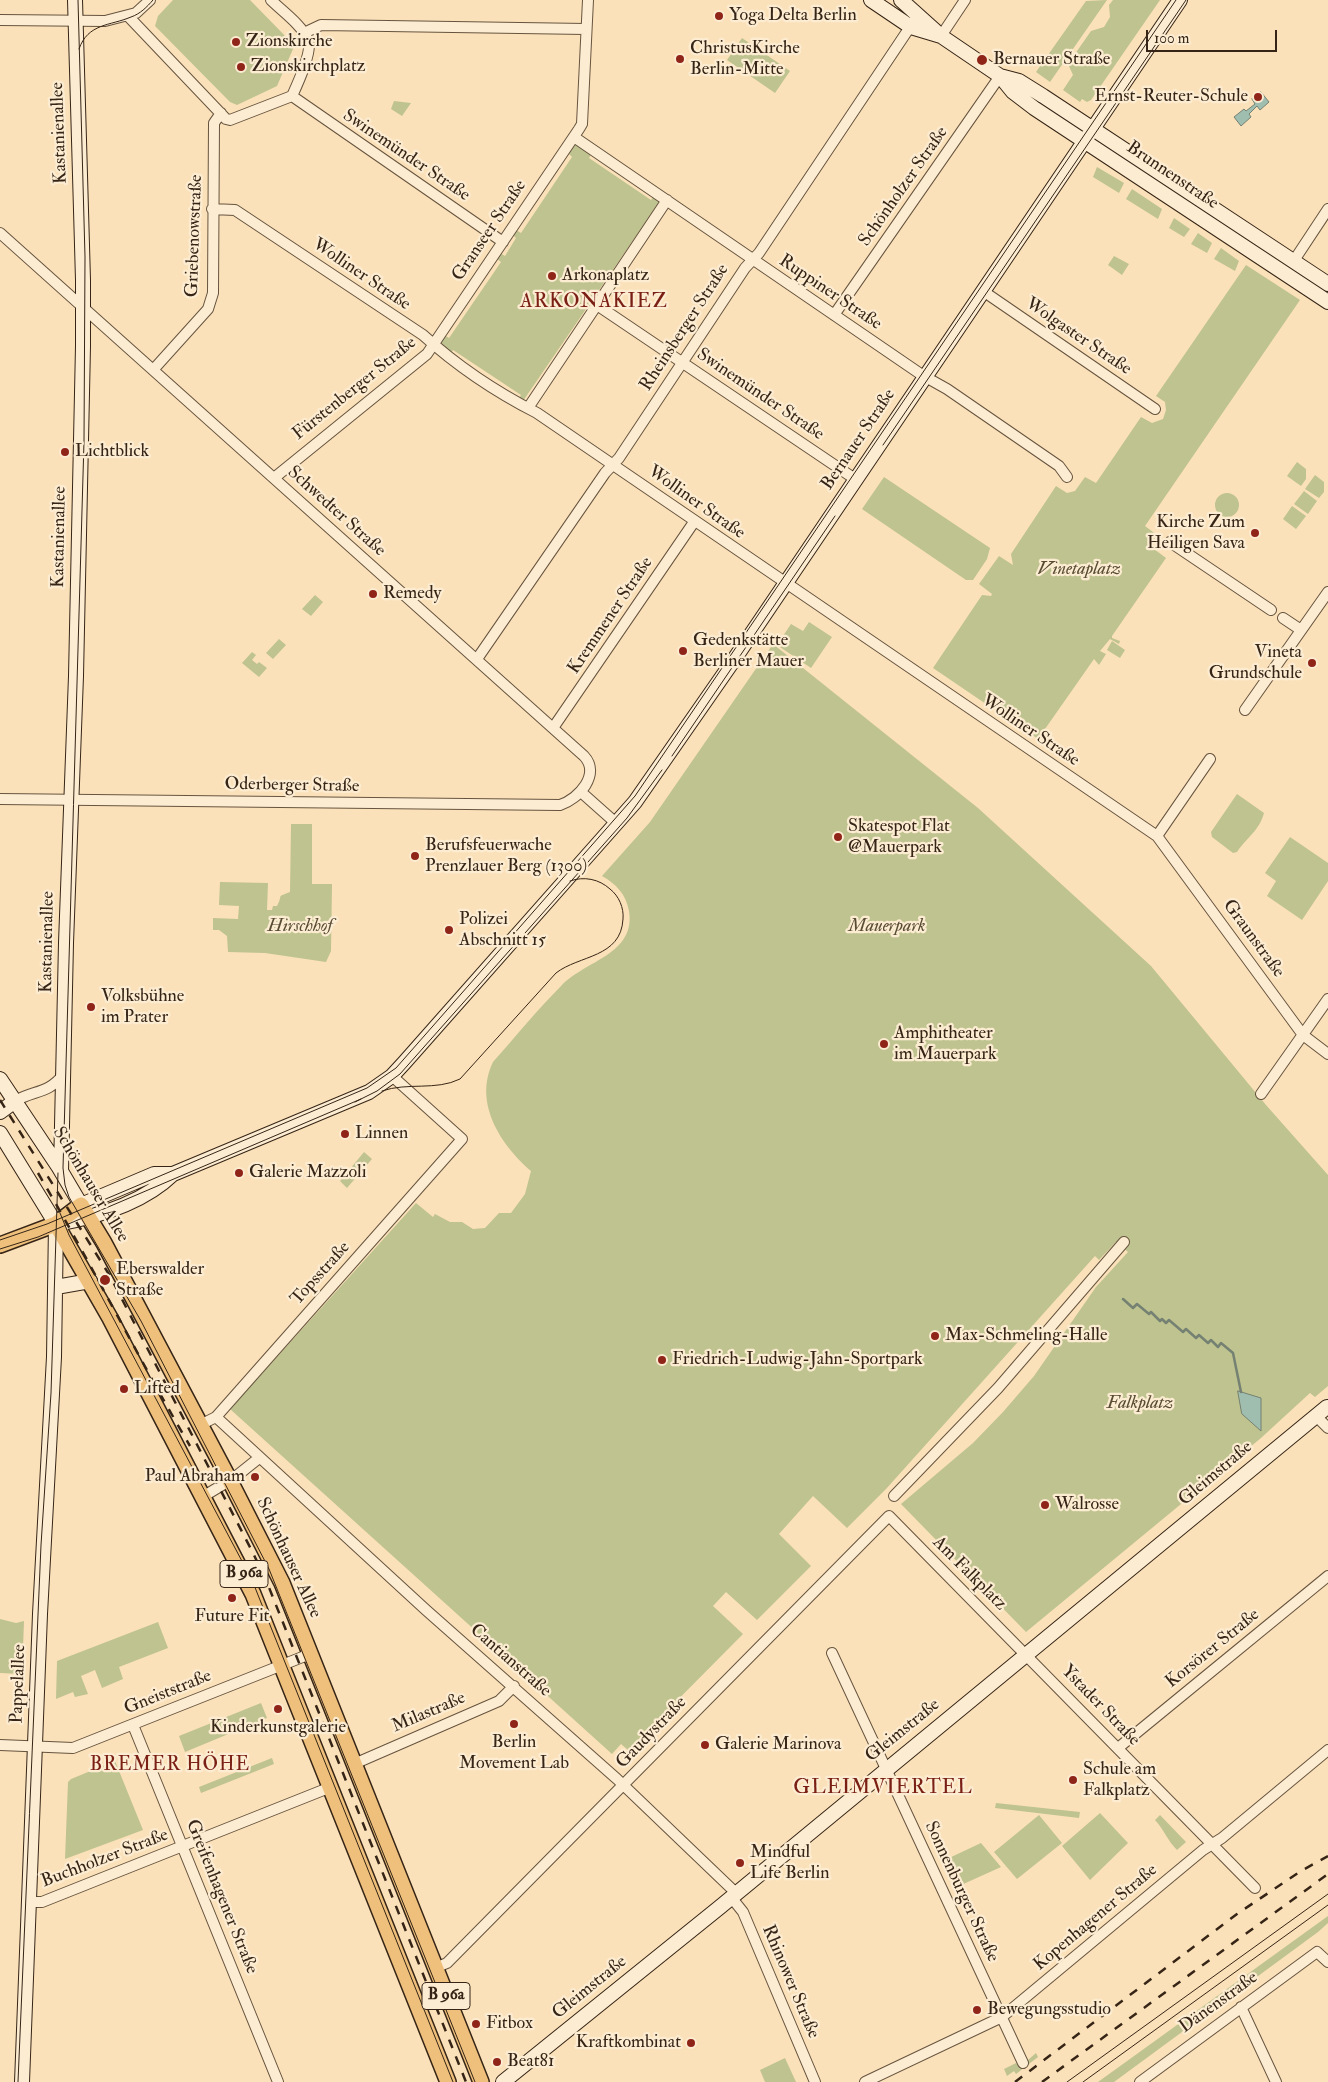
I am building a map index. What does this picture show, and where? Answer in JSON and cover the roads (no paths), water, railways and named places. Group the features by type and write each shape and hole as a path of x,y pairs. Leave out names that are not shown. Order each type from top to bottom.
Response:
{"main road":[{"path":"0,1245 56,1224 81,1205"},
{"name":"Schönhauser Allee","path":"81,1205 270,1558 481,2082"},
{"name":"B 96a","path":"56,1224 90,1281 250,1586 448,2082"}],"street":[{"name":"Kastanienallee","path":"61,1171 79,541 83,306 75,0"},
{"path":"0,20 105,22 128,16 138,11 150,0"},
{"path":"128,16 226,119 234,119 292,96 310,48 304,33 270,0"},
{"name":"Granseer Straße","path":"433,344 582,124 588,0"},
{"name":"Brunnenstraße","path":"871,0 911,27 941,36"},
{"name":"Brunnenstraße","path":"901,0 941,36 1000,76 1020,81 1090,135 1328,302"},
{"path":"941,36 965,0"},
{"name":"Bernauer Straße","path":"617,824 681,738 1180,0"},
{"name":"Rheinsberger Straße","path":"477,659 682,363 918,14"},
{"path":"304,33 321,25 586,29"},
{"name":"Schönholzer Straße","path":"834,316 1000,76"},
{"name":"Swinemünder Straße","path":"292,96 502,242"},
{"name":"Griebenowstraße","path":"153,370 208,309 213,292 214,123 221,113"},
{"name":"Brunnenstraße","path":"1090,135 1328,284"},
{"name":"Ruppiner Straße","path":"574,137 834,316 947,389 1059,466 1067,477"},
{"path":"528,408 667,200"},
{"name":"Wolliner Straße","path":"212,209 235,210 423,335 443,354 528,408 1157,836"},
{"path":"1293,262 1328,209"},
{"name":"Schwedter Straße","path":"0,234 83,306 589,761 590,775 581,792"},
{"name":"Wolgaster Straße","path":"983,291 1155,409"},
{"name":"Swinemünder Straße","path":"597,304 855,479"},
{"name":"Fürstenberger Straße","path":"274,478 427,354 433,344"},
{"name":"Kremmener Straße","path":"553,728 694,522"},
{"path":"1170,542 1272,610"},
{"path":"1245,710 1328,592"},
{"path":"1283,618 1301,630"},
{"path":"1157,836 1210,759"},
{"path":"0,1134 56,1224 89,1219 157,1190 173,1174 369,1092 392,1076 617,824 581,792"},
{"name":"Oderberger Straße","path":"0,799 560,805 581,792"},
{"name":"Graunstraße","path":"1157,836 1303,1035 1328,1054"},
{"path":"1261,1094 1328,999"},
{"path":"0,1112 27,1095 50,1089 64,1074"},
{"name":"Topsstraße","path":"200,1425 216,1417 462,1139 392,1076"},
{"name":"Schönhauser Allee","path":"0,1079 61,1171 81,1205"},
{"path":"81,1205 154,1174 173,1174"},
{"name":"Pappelallee","path":"22,2082 28,1902 56,1287 56,1224"},
{"path":"894,1496 998,1388 1124,1242"},
{"path":"56,1287 90,1281"},
{"path":"1321,1411 1328,1428"},
{"name":"Gleimstraße","path":"503,2082 734,1895 1321,1411"},
{"name":"Cantianstraße","path":"216,1417 426,1610 514,1686 623,1785 734,1895"},
{"path":"204,1496 230,1481 259,1458"},
{"name":"Am Falkplatz","path":"889,1516 1026,1654"},
{"name":"Gaudystraße","path":"435,1968 447,1963 889,1516"},
{"name":"Korsörer Straße","path":"1118,1748 1328,1576"},
{"name":"Sonnenburger Straße","path":"832,1653 1023,2063"},
{"name":"Gneiststraße","path":"0,1745 73,1748 310,1654"},
{"name":"Ystader Straße","path":"1026,1654 1255,1888"},
{"name":"Milastraße","path":"354,1764 499,1701 514,1686"},
{"name":"Greifenhagener Straße","path":"133,1725 278,2082"},
{"name":"Kopenhagener Straße","path":"865,2082 1002,2017 1328,1750"},
{"name":"Buchholzer Straße","path":"28,1902 42,1902 331,1787"},
{"name":"Rhinower Straße","path":"734,1895 816,2082"},
{"name":"Dänenstraße","path":"1140,2082 1317,1952 1328,1962"},
{"path":"1241,2007 1276,2082"}],"waterway":[{"path":"1123,1299 1133,1308 1137,1304 1149,1314 1151,1312 1160,1321 1162,1319 1166,1323 1169,1320 1183,1332 1186,1329 1196,1338 1199,1335 1208,1343 1211,1340 1218,1347 1221,1343 1233,1353 1241,1392"}],"tram line":[{"path":"78,0 85,257 84,441 63,1168 65,1185 69,1197 141,1321 269,1569 475,2082"},
{"path":"79,49 88,34 94,30 134,16 153,0"},
{"path":"0,1240 47,1224 367,1088 396,1068 635,796 1176,0"},
{"path":"883,445 1186,0"},
{"path":"672,756 835,516"},
{"path":"355,1102 377,1091 400,1074 627,818 662,770"},
{"path":"382,1091 401,1087 441,1085 460,1079 556,973 565,967 597,954 615,941 620,932 623,919 623,911 616,895 606,886 596,881 586,879 570,881"},
{"path":"0,1249 38,1237 361,1099"},
{"path":"18,2082 41,1545 51,1393 58,1173"},
{"path":"60,1213 69,1235 252,1580 453,2082"},
{"path":"1067,2082 1328,1894"},
{"path":"1083,2082 1328,1905"}],"railway":[{"path":"0,1100 110,1276 254,1555 268,1585 466,2082"},
{"path":"38,1173 190,1446"},
{"path":"1015,2082 1237,1914 1301,1871 1328,1856"},
{"path":"1042,2082 1328,1874"}],"place":[{"name":"Yoga Delta Berlin","path":"719,16"},
{"name":"Zionskirche","path":"236,42"},
{"name":"ChristusKirche Berlin-Mitte","path":"680,59"},
{"name":"Bernauer Straße","path":"982,60"},
{"name":"Zionskirchplatz","path":"241,67"},
{"name":"Ernst-Reuter-Schule","path":"1258,97"},
{"name":"Arkonaplatz","path":"552,276"},
{"name":"Lichtblick","path":"65,452"},
{"name":"Kirche Zum Heiligen Sava","path":"1255,533"},
{"name":"Remedy","path":"373,594"},
{"name":"Gedenkstätte Berliner Mauer","path":"683,651"},
{"name":"Vineta Grundschule","path":"1312,663"},
{"name":"Skatespot Flat @Mauerpark","path":"838,837"},
{"name":"Berufsfeuerwache Prenzlauer Berg (1300)","path":"415,856"},
{"name":"Polizei Abschnitt 15","path":"449,930"},
{"name":"Volksbühne im Prater","path":"91,1007"},
{"name":"Amphitheater im Mauerpark","path":"884,1044"},
{"name":"Linnen","path":"345,1134"},
{"name":"Galerie Mazzoli","path":"239,1173"},
{"name":"Eberswalder Straße","path":"105,1280"},
{"name":"Max-Schmeling-Halle","path":"935,1336"},
{"name":"Friedrich-Ludwig-Jahn-Sportpark","path":"662,1360"},
{"name":"Lifted","path":"124,1389"},
{"name":"Paul Abraham","path":"255,1477"},
{"name":"Walrosse","path":"1045,1505"},
{"name":"Future Fit","path":"232,1598"},
{"name":"Kinderkunstgalerie","path":"278,1709"},
{"name":"Berlin Movement Lab","path":"514,1724"},
{"name":"Galerie Marinova","path":"705,1745"},
{"name":"Schule am Falkplatz","path":"1073,1780"},
{"name":"Mindful Life Berlin","path":"740,1863"},
{"name":"Bewegungsstudio","path":"977,2010"},
{"name":"Fitbox","path":"476,2024"},
{"name":"Kraftkombinat","path":"691,2043"},
{"name":"Beat81","path":"497,2062"}],"district":[{"name":"ARKONAKIEZ","path":"594,303"},
{"name":"BREMER HÖHE","path":"170,1766"},
{"name":"GLEIMVIERTEL","path":"883,1789"}],"park label":[{"name":"Vinetaplatz","path":"1079,570"},
{"name":"Hirschhof","path":"300,927"},
{"name":"Mauerpark","path":"887,927"},
{"name":"Falkplatz","path":"1140,1404"}]}
